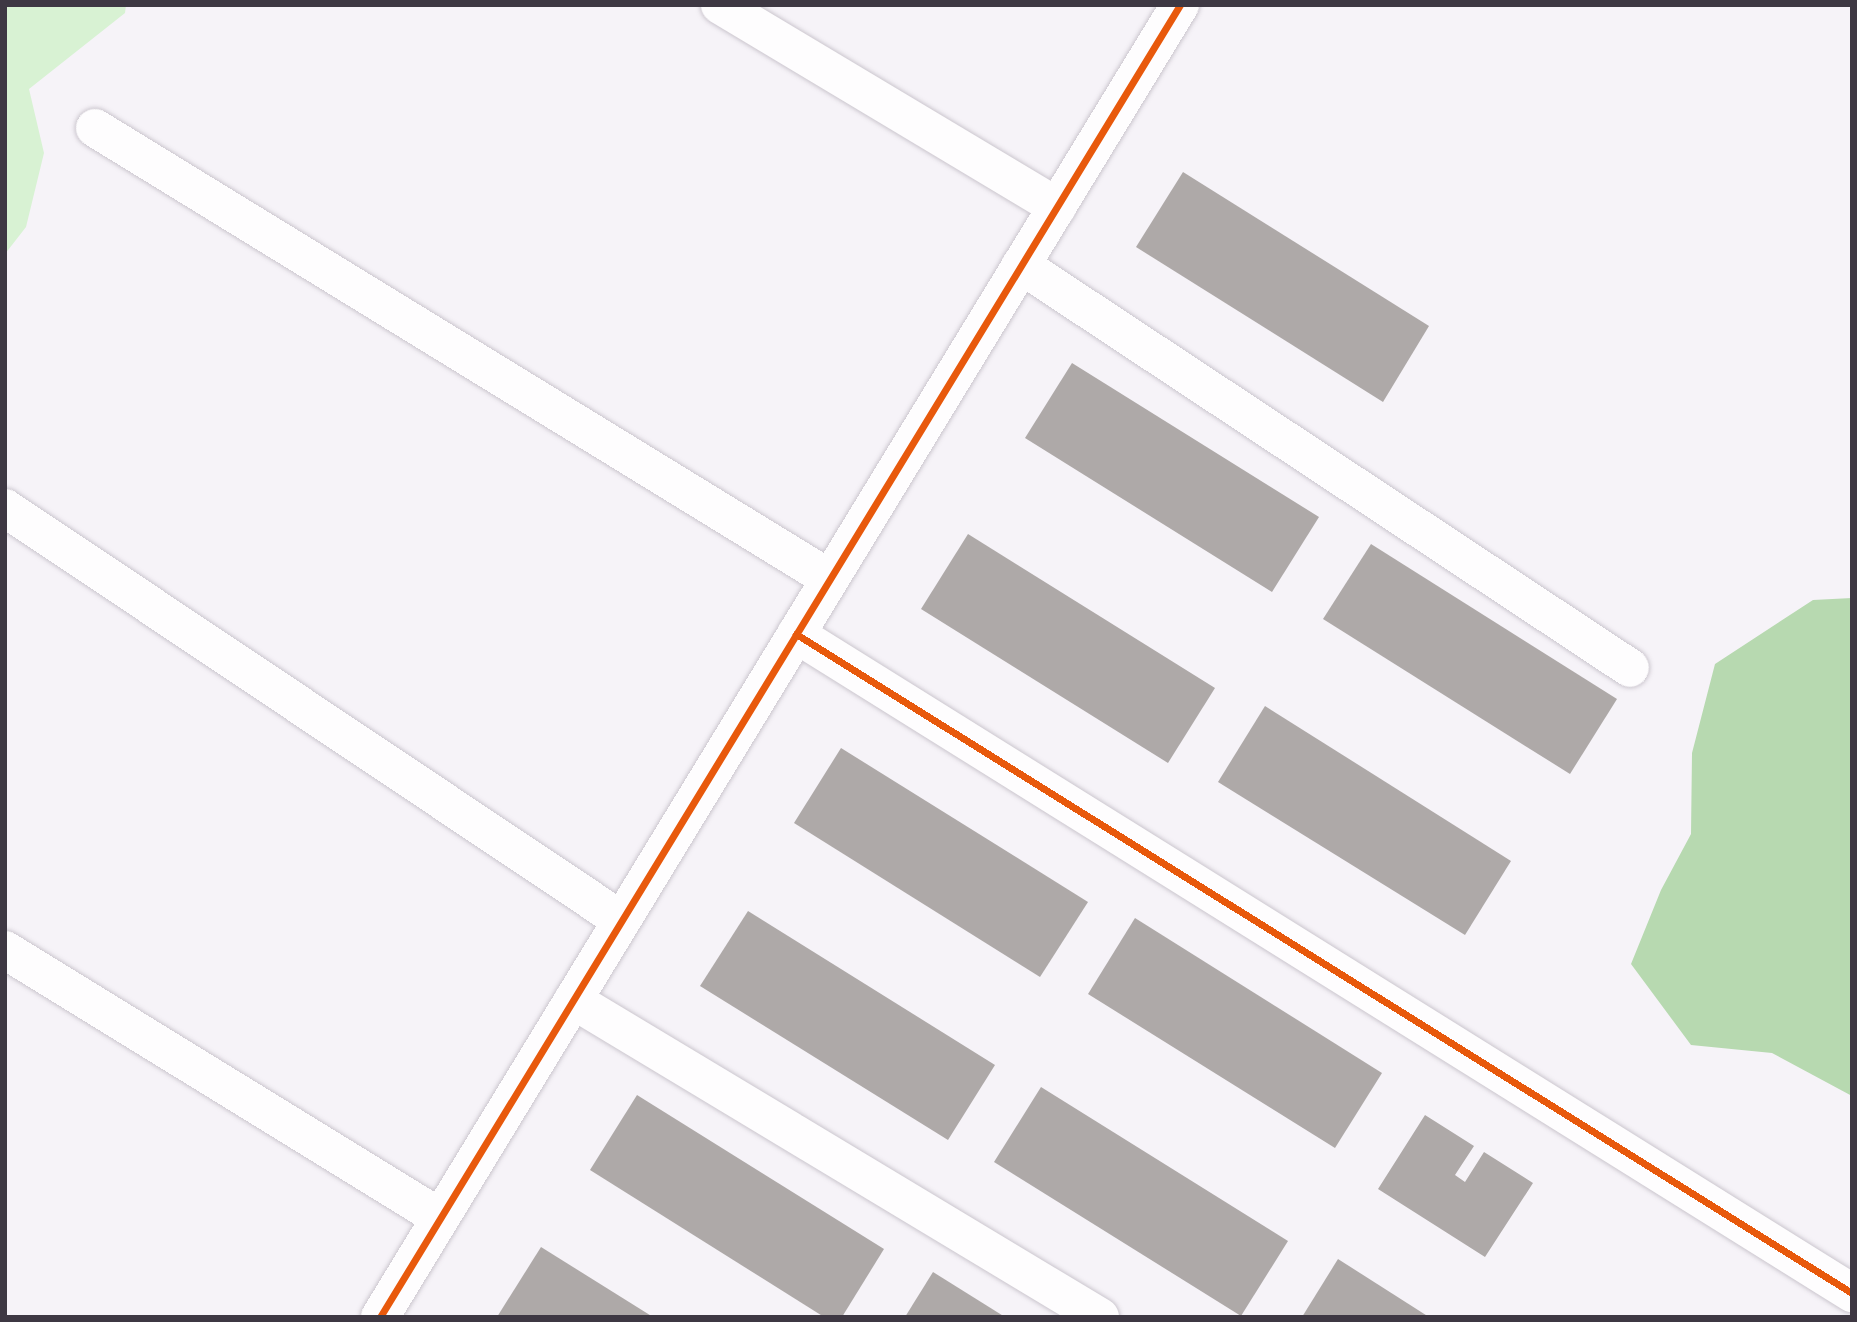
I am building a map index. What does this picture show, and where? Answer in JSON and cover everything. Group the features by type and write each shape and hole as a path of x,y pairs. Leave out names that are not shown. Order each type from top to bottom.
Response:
{"street":[{"path":"720,5 1057,207"},
{"path":"380,1317 1180,5"},
{"path":"95,128 830,579"},
{"path":"1021,265 1630,668"},
{"path":"5,508 621,920"},
{"path":"796,634 1852,1293"},
{"path":"5,950 439,1217"},
{"path":"573,1000 1100,1317"}],"green space":[{"path":"5,5 126,5 125,13 29,89 44,153 26,227 5,254"},
{"path":"1852,598 1852,1096 1772,1053 1691,1045 1631,964 1661,890 1691,834 1692,753 1715,664 1813,600"}],"building":[{"path":"1183,172 1429,326 1383,402 1136,247"},
{"path":"1072,363 1319,517 1272,592 1025,438"},
{"path":"968,534 1215,688 1168,763 921,609"},
{"path":"1371,544 1617,699 1570,774 1323,619"},
{"path":"1265,706 1511,861 1465,935 1218,782"},
{"path":"841,748 1088,902 1040,977 794,823"},
{"path":"748,911 995,1065 948,1140 700,986"},
{"path":"1135,918 1382,1073 1335,1148 1088,994"},
{"path":"1041,1087 1288,1241 1241,1316 994,1162"},
{"path":"637,1095 884,1249 842,1317 824,1317 590,1170"},
{"path":"1425,1115 1474,1146 1455,1175 1465,1182 1484,1152 1533,1183 1485,1257 1378,1189"},
{"path":"541,1247 653,1317 497,1317"},
{"path":"1338,1259 1429,1317 1302,1317"},
{"path":"933,1272 1005,1317 905,1317"}],"cycle path":[{"path":"380,1317 1180,5"},
{"path":"796,634 1852,1293"}]}
